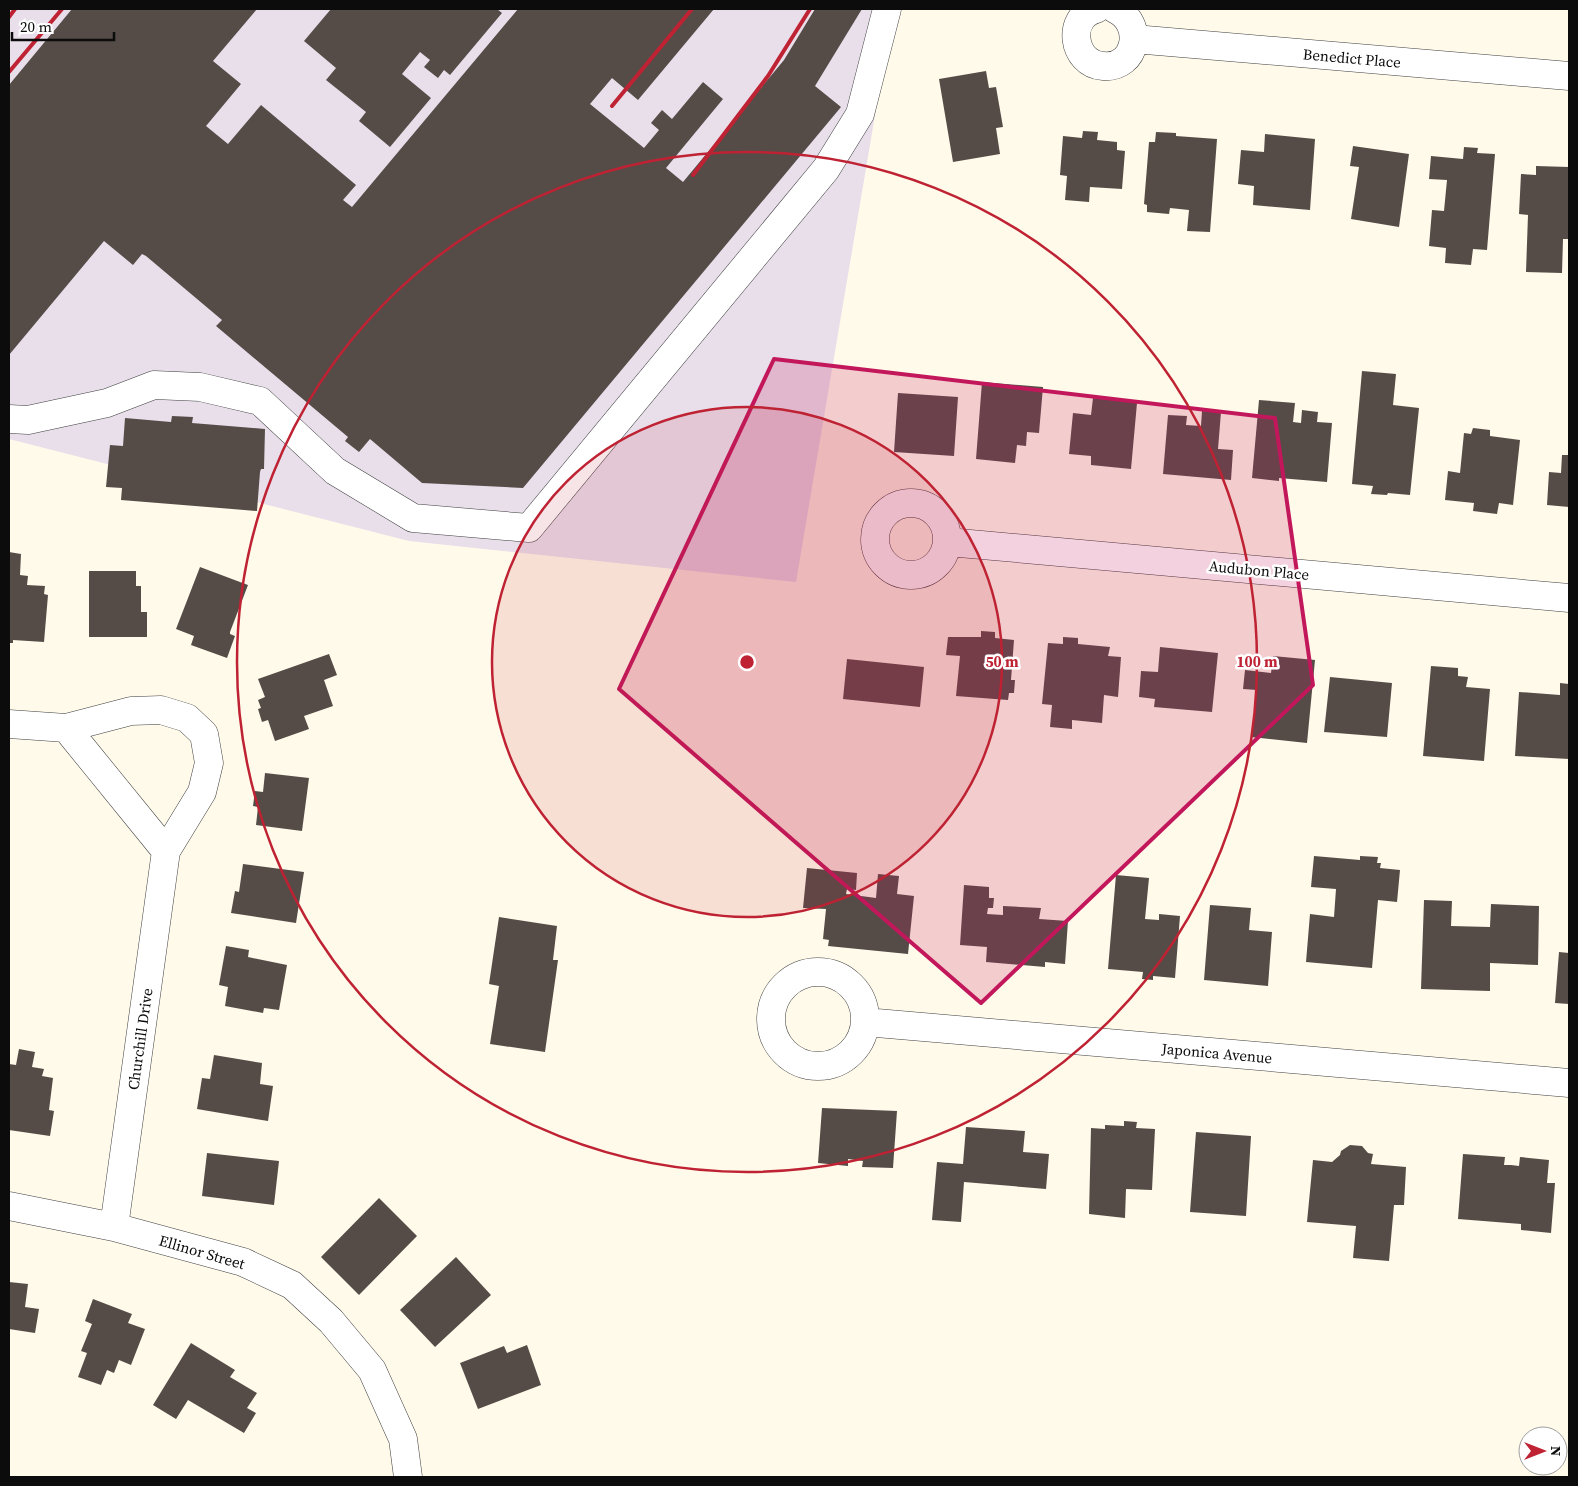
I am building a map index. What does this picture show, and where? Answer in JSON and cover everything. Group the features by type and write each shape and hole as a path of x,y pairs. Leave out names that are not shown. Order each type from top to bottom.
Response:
{"street":[{"path":"9,419 28,420 108,403 154,384 200,388 260,401 335,471 413,518 529,528 826,169 860,114 887,9"},
{"path":"1096,9 1084,16 1076,33 1076,42 1085,58 1093,64 1111,66 1127,56 1134,39 1129,20 1115,9"},
{"name":"Benedict Place","path":"1134,39 1569,76"},
{"name":"Audubon Place","path":"948,542 1569,598"},
{"name":"Churchill Drive","path":"9,724 66,728 131,710 161,710 187,718 204,734 209,763 202,792 166,851 114,1227"},
{"path":"66,728 166,851"},
{"name":"Japonica Avenue","path":"865,1022 1569,1083"},
{"name":"Ellinor Street","path":"9,1206 114,1227 243,1262 292,1285 331,1322 372,1370 403,1439 408,1477"}],"highlighted area":[{"path":"774,359 1275,418 1313,685 981,1003 619,689"}],"shaded area":[{"path":"9,9 893,9 796,582 409,541 9,439"}],"building":[{"path":"72,9 257,9 213,61 241,84 206,126 228,144 261,105 356,185 343,200 352,207 518,9 714,9 638,100 612,78 590,104 644,148 659,130 651,123 662,110 672,119 703,82 723,99 666,168 683,182 784,60 815,9 862,9 815,86 841,107 523,488 422,483 370,439 359,452 345,441 348,437 216,326 222,320 146,256 142,254 133,265 104,241 9,355 9,85"},
{"path":"331,9 497,9 502,13 450,75 444,70 438,78 424,67 430,60 420,52 402,74 431,98 390,147 359,121 366,112 326,80 336,68 304,41"},
{"path":"986,71 989,88 996,87 1003,127 996,128 1000,154 953,162 939,79"},
{"path":"1083,131 1098,132 1097,140 1117,142 1117,150 1125,151 1122,189 1090,187 1089,202 1065,200 1067,176 1060,175 1063,136 1082,138"},
{"path":"1156,132 1176,133 1176,136 1217,139 1210,232 1187,231 1189,210 1170,208 1169,214 1147,212 1147,205 1144,204 1149,142 1155,142"},
{"path":"1265,134 1315,139 1310,210 1253,205 1254,186 1238,184 1241,150 1264,152"},
{"path":"1353,146 1409,154 1399,227 1351,219 1359,167 1350,166"},
{"path":"1464,147 1478,148 1477,153 1495,154 1487,250 1473,249 1471,265 1445,263 1446,248 1429,246 1432,210 1444,211 1447,180 1429,179 1431,156 1463,159"},
{"path":"1536,166 1569,167 1569,239 1563,239 1562,273 1526,272 1528,215 1519,214 1521,174 1536,175"},
{"path":"1362,371 1396,374 1393,405 1419,408 1410,495 1371,494 1373,486 1352,484"},
{"path":"982,382 1043,387 1039,433 1027,432 1026,446 1017,445 1015,463 976,459"},
{"path":"898,393 958,397 954,456 894,452"},
{"path":"1093,398 1137,403 1131,469 1091,465 1091,456 1069,454 1073,413 1091,415"},
{"path":"1259,400 1295,403 1293,422 1301,423 1302,410 1318,412 1317,422 1332,423 1327,482 1279,478 1279,481 1252,478"},
{"path":"1202,411 1221,412 1218,449 1233,450 1231,480 1163,474 1168,415 1187,416 1186,425 1201,426"},
{"path":"172,416 193,417 192,423 265,429 264,469 261,469 260,472 257,511 121,500 122,488 106,487 110,445 123,446 125,418 171,422"},
{"path":"1473,428 1490,430 1490,436 1520,440 1513,505 1499,503 1497,514 1473,511 1474,503 1445,500 1448,471 1460,473 1464,433 1471,434"},
{"path":"1562,455 1569,455 1569,507 1547,505 1549,472 1561,473"},
{"path":"9,552 21,554 20,575 28,576 27,585 45,586 44,594 48,595 44,642 13,640 13,643 9,643"},
{"path":"200,567 248,585 230,632 230,634 235,636 227,658 191,645 194,636 176,629"},
{"path":"89,571 136,571 136,586 141,586 141,612 147,612 147,637 89,637"},
{"path":"981,631 995,632 995,638 1014,640 1011,680 1015,680 1014,693 1009,693 1008,700 956,696 960,656 946,655 948,637 981,637"},
{"path":"1063,637 1078,638 1078,644 1110,647 1108,656 1121,657 1118,697 1104,695 1102,723 1072,720 1072,729 1050,727 1052,705 1042,704 1048,643 1063,644"},
{"path":"1160,647 1218,653 1212,712 1154,707 1155,699 1139,697 1141,671 1158,672"},
{"path":"329,654 337,675 324,680 333,706 304,716 309,729 275,741 268,720 262,722 258,709 261,708 258,700 265,697 258,679"},
{"path":"1273,656 1315,660 1307,743 1251,737 1257,690 1243,689 1245,670 1271,673"},
{"path":"847,659 924,667 920,707 843,699"},
{"path":"1431,666 1458,668 1458,676 1468,677 1466,687 1490,689 1484,761 1423,756"},
{"path":"1330,677 1392,683 1387,737 1324,732"},
{"path":"1560,683 1569,684 1569,759 1515,756 1519,692 1560,695"},
{"path":"265,773 309,778 302,831 256,825 258,807 253,806 255,791 263,792"},
{"path":"1314,856 1360,860 1360,856 1378,857 1377,863 1381,863 1380,868 1400,870 1397,902 1378,900 1372,968 1306,962 1310,914 1334,917 1336,889 1311,887"},
{"path":"243,864 304,872 296,923 231,913 235,891 239,892"},
{"path":"807,868 857,873 856,890 847,889 846,894 876,898 878,874 899,876 897,894 914,896 908,954 828,946 829,940 823,939 826,909 803,908"},
{"path":"1116,875 1149,878 1145,919 1159,920 1159,914 1180,916 1175,978 1153,976 1153,980 1142,979 1143,972 1108,969"},
{"path":"964,885 989,887 989,898 994,898 993,908 988,908 987,914 1003,915 1003,906 1041,908 1039,919 1068,921 1065,964 1045,962 1045,967 986,962 987,947 960,945"},
{"path":"1424,900 1452,901 1451,926 1490,927 1491,904 1539,906 1538,965 1490,963 1490,991 1421,989"},
{"path":"1210,905 1251,908 1249,930 1272,932 1268,986 1204,980"},
{"path":"499,917 557,926 553,960 558,960 545,1052 490,1044 499,986 489,984"},
{"path":"226,946 249,950 248,957 287,965 279,1010 264,1008 263,1013 225,1006 228,987 219,985"},
{"path":"1559,952 1569,953 1569,1004 1555,1003"},
{"path":"19,1049 35,1052 32,1067 44,1069 42,1076 53,1078 49,1110 54,1111 50,1136 9,1130 9,1064 16,1065"},
{"path":"214,1055 262,1063 260,1084 273,1086 268,1121 197,1109 202,1078 210,1079"},
{"path":"822,1108 897,1111 893,1168 862,1167 863,1161 848,1159 848,1166 818,1163"},
{"path":"1124,1121 1137,1122 1136,1128 1155,1129 1152,1190 1126,1189 1125,1218 1089,1214 1091,1128 1105,1129 1105,1125 1124,1126"},
{"path":"966,1127 1025,1131 1023,1152 1049,1154 1046,1189 964,1182 961,1222 932,1220 937,1162 963,1164"},
{"path":"1196,1132 1251,1136 1246,1216 1190,1212"},
{"path":"1350,1145 1362,1146 1368,1153 1373,1154 1371,1164 1406,1167 1404,1205 1394,1205 1389,1261 1353,1258 1356,1226 1307,1222 1313,1160 1332,1162 1340,1155 1341,1151"},
{"path":"207,1153 279,1161 274,1205 202,1196"},
{"path":"1463,1154 1505,1157 1504,1165 1519,1166 1520,1157 1549,1160 1547,1183 1555,1183 1551,1233 1521,1230 1521,1224 1458,1219"},
{"path":"379,1198 417,1236 359,1295 321,1257"},
{"path":"456,1257 491,1295 435,1347 400,1310"},
{"path":"9,1282 28,1284 25,1307 39,1309 35,1333 9,1329"},
{"path":"93,1299 132,1314 128,1323 145,1329 131,1365 119,1360 114,1373 107,1370 101,1385 78,1377 87,1353 81,1351 92,1324 85,1321"},
{"path":"191,1343 235,1370 230,1377 257,1393 247,1408 256,1413 244,1433 188,1400 176,1419 153,1405"},
{"path":"527,1345 541,1385 478,1409 460,1363 504,1346 507,1353"}],"railway":[{"path":"9,17 15,9"},
{"path":"9,72 62,9"},
{"path":"612,106 692,9"},
{"path":"693,175 768,76 810,9"}]}
